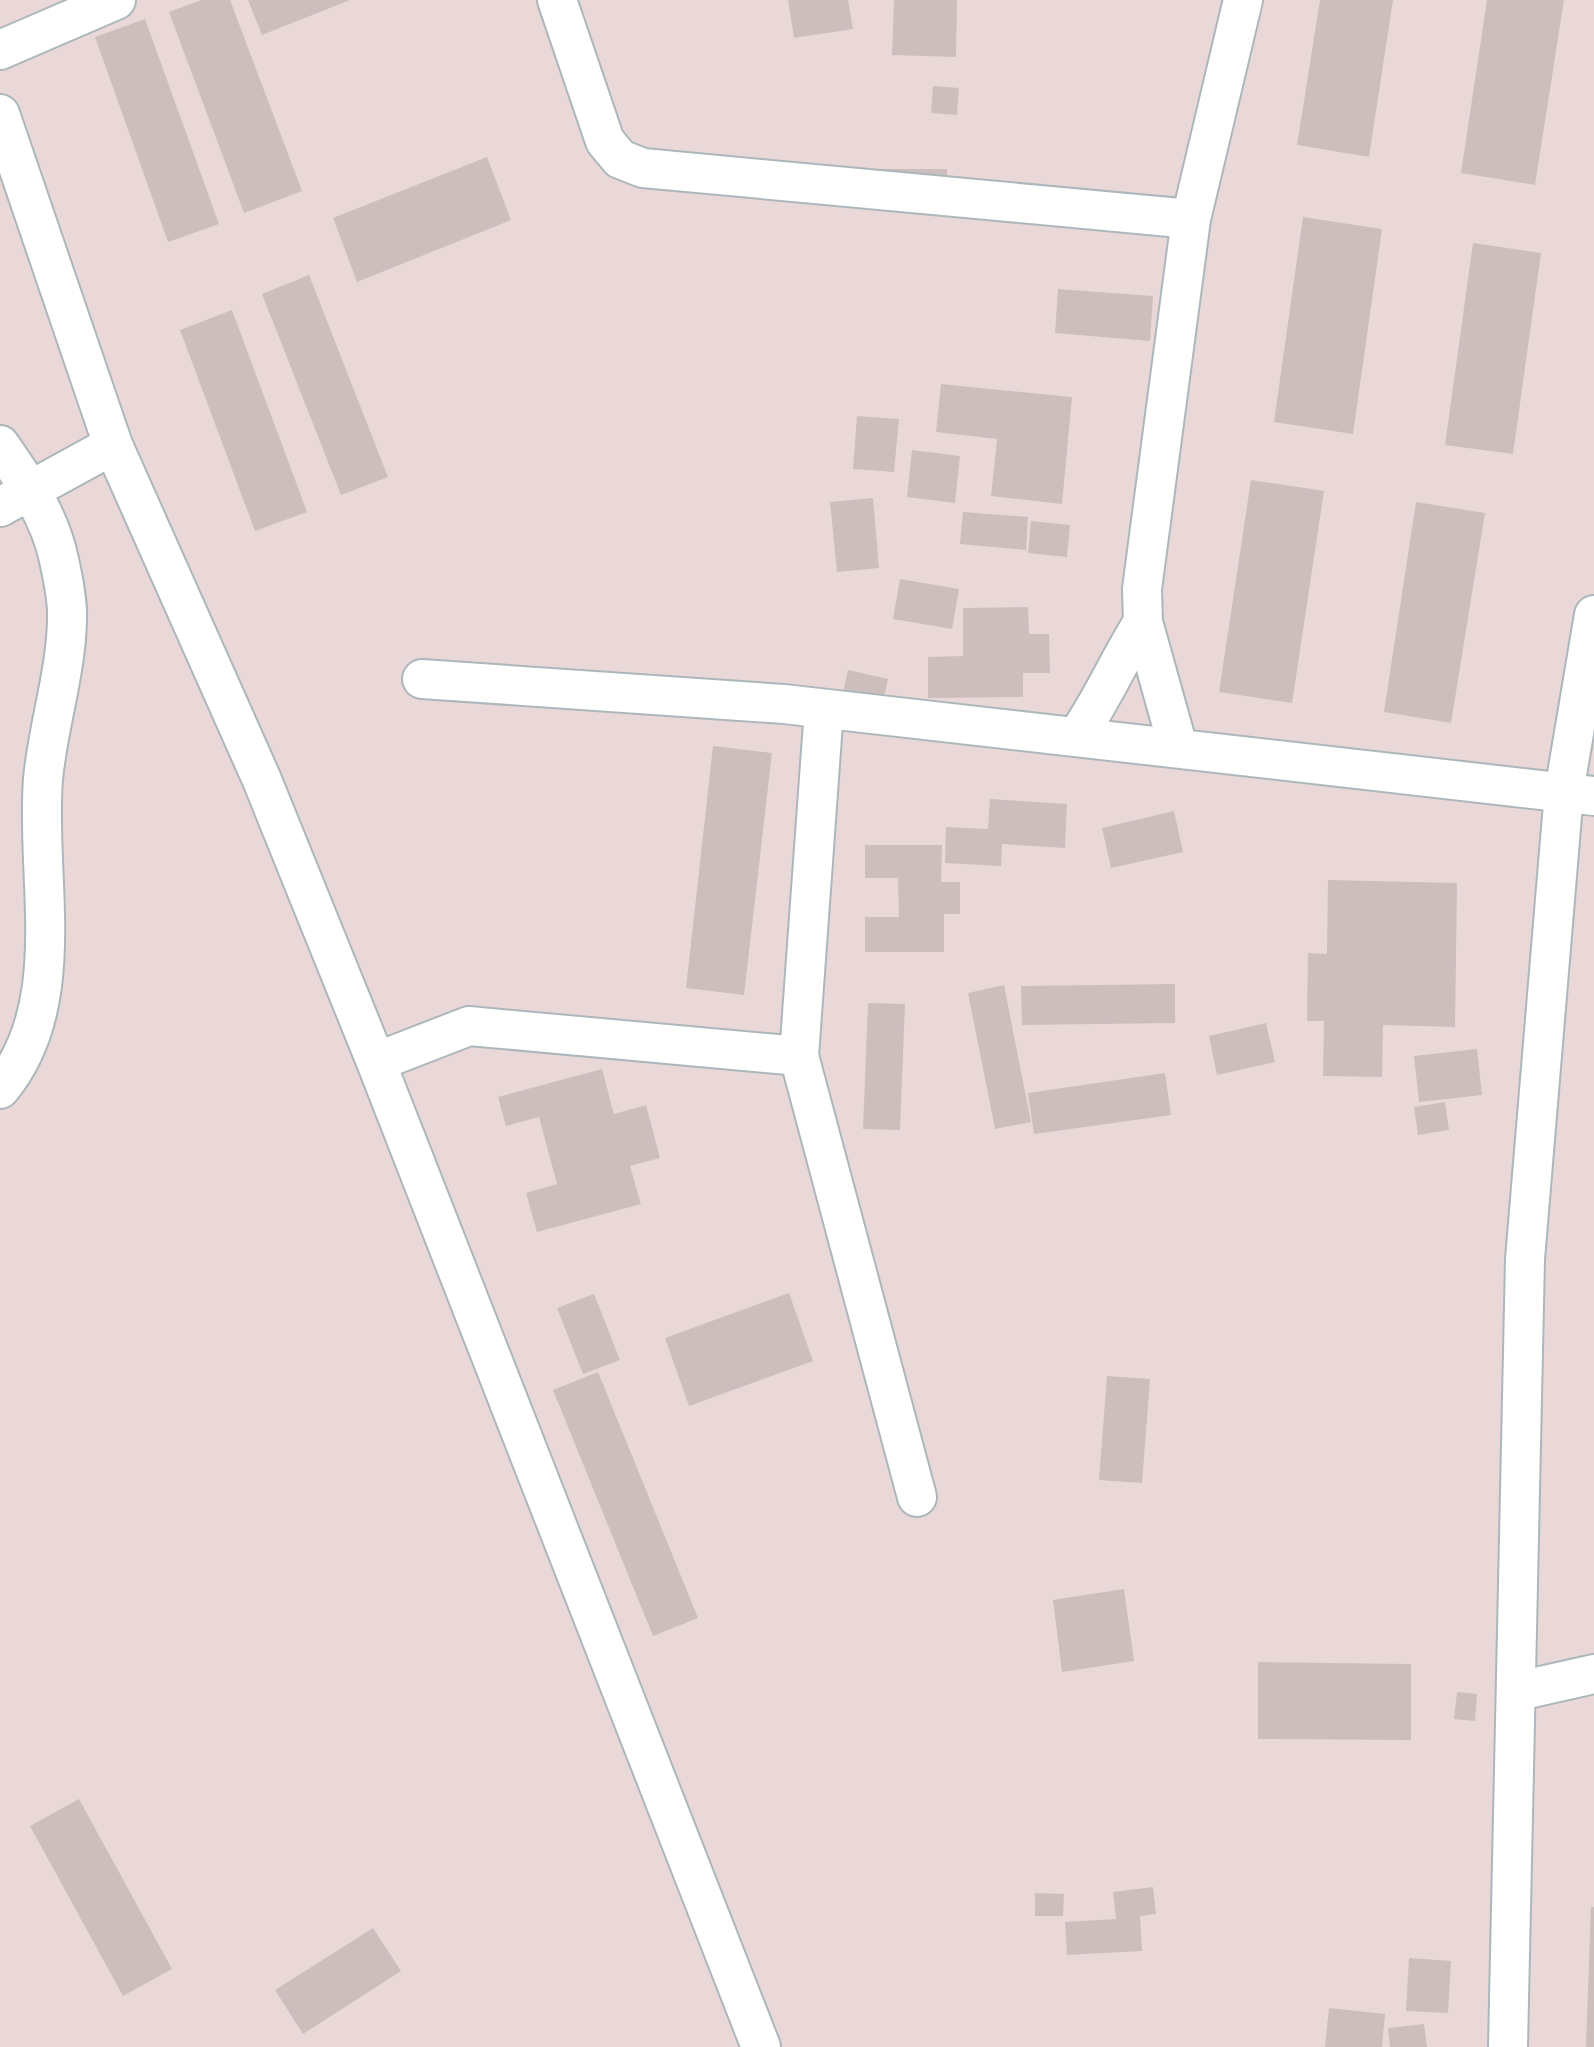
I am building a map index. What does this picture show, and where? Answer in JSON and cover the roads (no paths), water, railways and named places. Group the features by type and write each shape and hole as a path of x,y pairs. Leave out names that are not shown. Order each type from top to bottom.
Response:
{"street":[{"path":"0,50 116,0"},
{"path":"557,0 605,141 620,158 643,168 1190,220"},
{"path":"1178,747 1143,622 1142,589 1190,220 1243,0"},
{"path":"0,114 113,445 262,780 761,2047"},
{"path":"0,445 15,498 48,525 59,557 68,618 44,776 44,964 32,1032 12,1075 0,1089"},
{"path":"15,498 113,445"},
{"path":"1508,2047 1525,1260 1579,794 1594,614"},
{"path":"1077,736 1143,622"},
{"path":"422,679 824,709 1579,794"},
{"path":"824,709 799,1056 917,1497"},
{"path":"376,1062 469,1026 799,1056"},
{"path":"1518,1691 1594,1674"}]}
